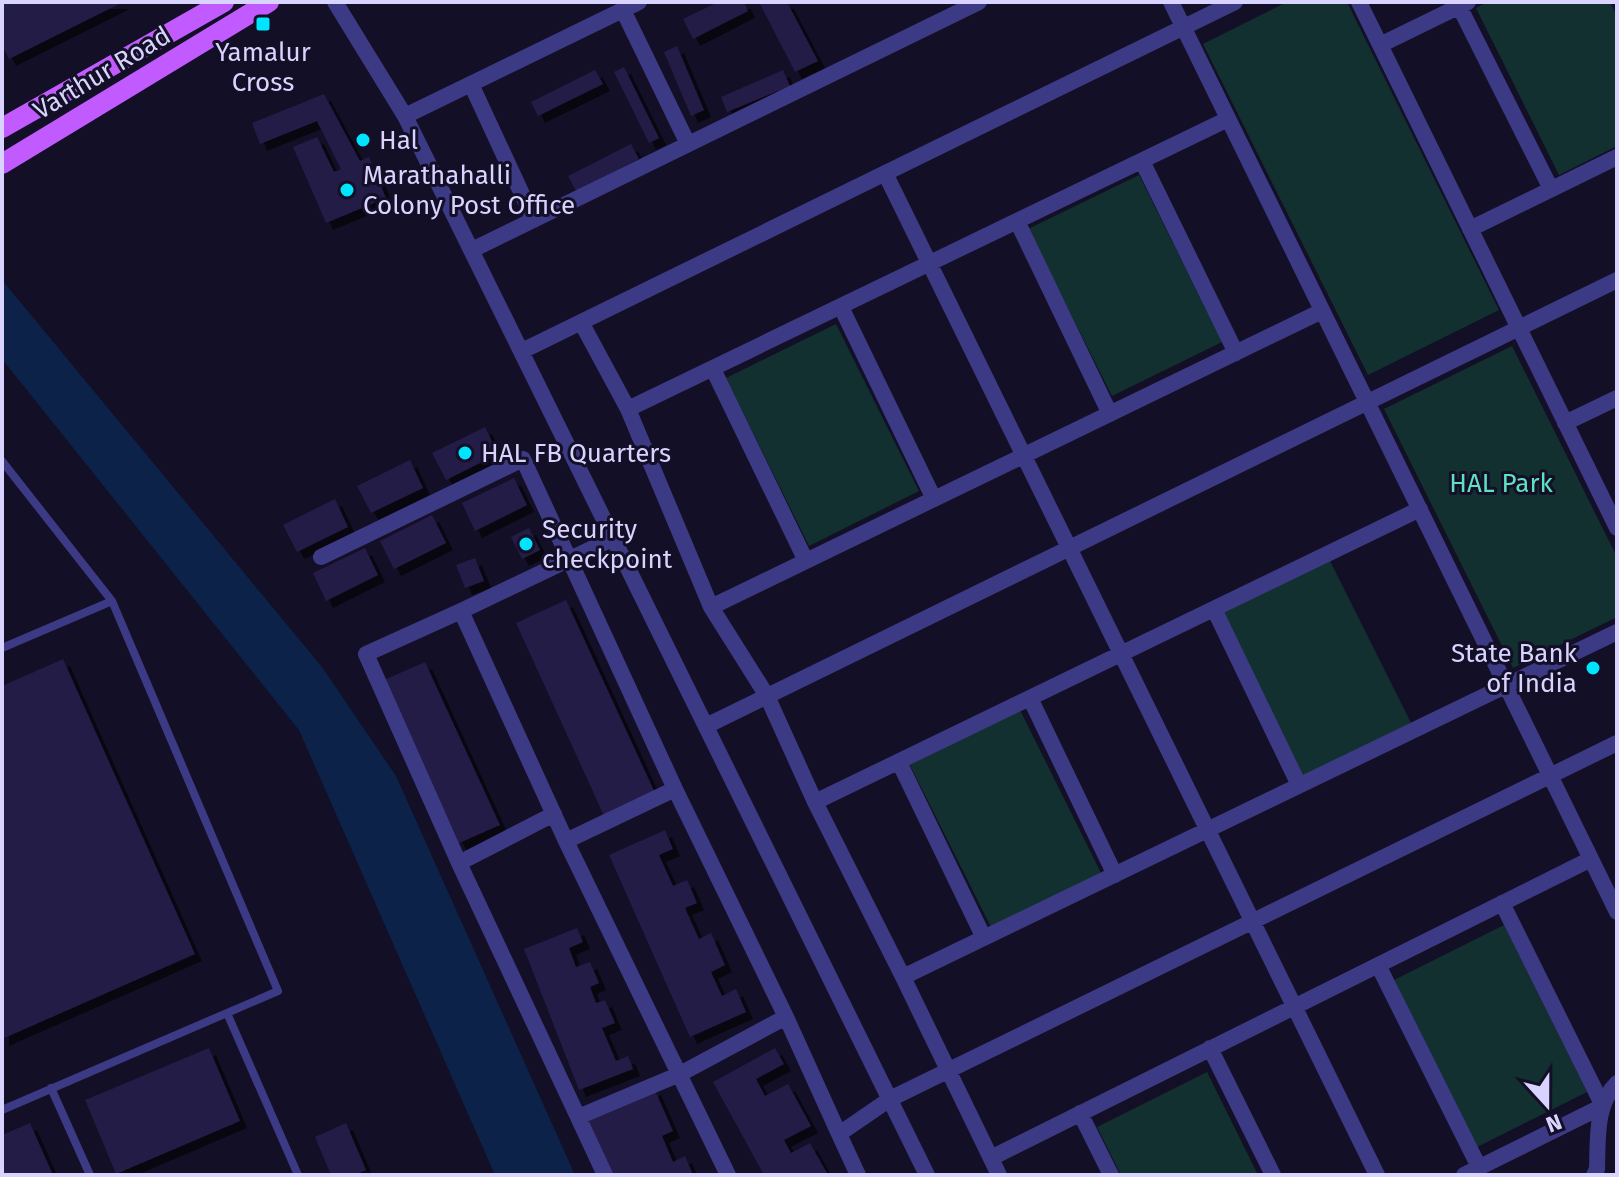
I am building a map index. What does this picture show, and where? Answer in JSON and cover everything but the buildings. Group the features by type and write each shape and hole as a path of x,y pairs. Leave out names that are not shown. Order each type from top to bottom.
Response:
{"main road":[{"name":"Varthur Road","path":"2,128 224,2"},
{"name":"Varthur Road","path":"2,164 269,2"}],"street":[{"path":"335,2 405,116 927,1175"},
{"path":"405,116 639,2"},
{"path":"472,250 979,2"},
{"path":"1171,2 1617,912"},
{"path":"522,351 1235,2"},
{"path":"1359,2 1617,528"},
{"path":"1380,45 1464,4 1551,189"},
{"path":"623,10 688,144"},
{"path":"471,84 534,220"},
{"path":"628,409 1228,119"},
{"path":"1470,229 1617,157"},
{"path":"1142,161 1236,353"},
{"path":"885,173 1377,1175"},
{"path":"1017,221 1110,414"},
{"path":"706,726 1617,280"},
{"path":"841,307 934,499"},
{"path":"711,607 1322,311"},
{"path":"581,322 628,409 711,607 767,696 815,802 999,1175"},
{"path":"713,369 806,561"},
{"path":"1565,423 1617,398"},
{"path":"321,557 523,459 858,1175"},
{"path":"815,802 1420,509"},
{"path":"605,1175 459,863 366,654 614,538"},
{"path":"1214,609 1299,785"},
{"path":"461,611 566,841 728,1175"},
{"path":"903,977 1617,632"},
{"path":"1030,698 1115,875"},
{"path":"839,1134 890,1099 1617,743"},
{"path":"899,762 984,938"},
{"path":"566,841 675,789"},
{"path":"459,863 554,814"},
{"path":"991,1158 1591,859"},
{"path":"1502,903 1603,1106"},
{"path":"1378,965 1472,1171 1603,1106"},
{"path":"578,1117 680,1074 786,1017"},
{"path":"1210,1048 1273,1175"},
{"path":"1594,1175 1603,1106 1617,1083"},
{"path":"1080,1113 1111,1175"}],"lane":[{"path":"2,461 112,601 278,991 2,1110"},
{"path":"2,648 112,601"},
{"path":"227,1013 298,1175"},
{"path":"51,1088 90,1175"}],"green space":[{"path":"1287,2 1347,2 1499,310 1368,375 1203,44"},
{"path":"1487,2 1610,2 1617,16 1617,146 1559,175 1476,8"},
{"path":"1139,175 1222,342 1112,396 1028,229"},
{"path":"836,324 919,491 809,546 726,378"},
{"name":"HAL Park","path":"1512,346 1617,557 1617,617 1513,668 1384,409"},
{"path":"1327,555 1411,723 1301,777 1218,610"},
{"path":"1020,710 1103,877 993,931 910,765"},
{"path":"1504,925 1587,1092 1477,1147 1394,980"},
{"path":"1207,1072 1258,1175 1121,1175 1097,1127"}],"water":[{"path":"2,280 322,667 396,776 575,1175 495,1175 299,730 2,359"}],"place":[{"name":"Yamalur Cross","path":"263,24"},
{"name":"Hal","path":"363,140"},
{"name":"Marathahalli Colony Post Office","path":"347,190"},
{"name":"HAL FB Quarters","path":"465,453"},
{"name":"Security checkpoint","path":"526,544"},
{"name":"State Bank of India","path":"1593,668"}]}
